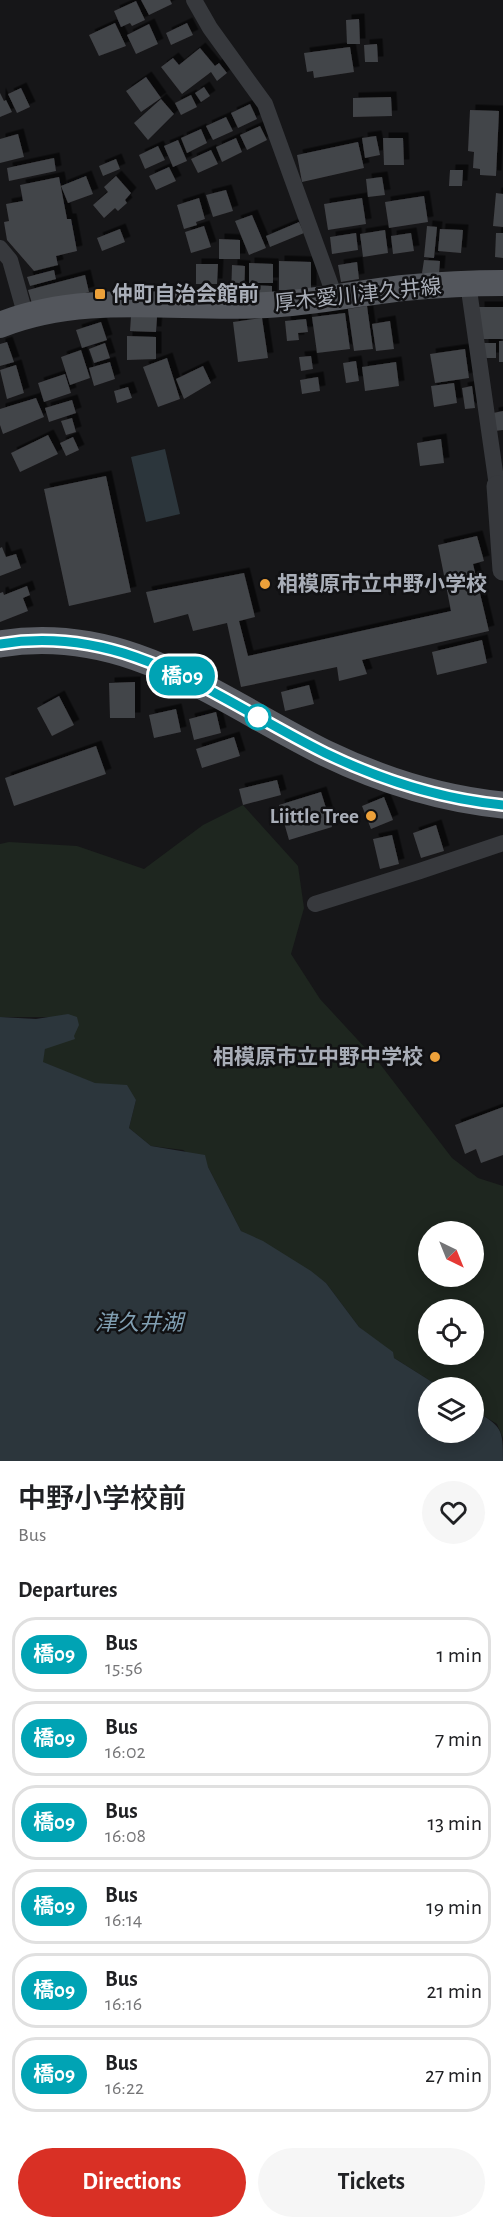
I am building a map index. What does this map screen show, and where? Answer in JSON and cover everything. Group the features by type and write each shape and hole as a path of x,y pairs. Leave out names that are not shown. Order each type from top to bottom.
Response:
{"highway":[{"path":"0,644 35,640 69,641 125,652 169,669 314,747 362,769 443,795 503,805"}],"main road":[{"name":"厚木愛川津久井線","path":"0,325 61,309 104,304 248,306 404,288 503,283"}],"street":[{"path":"194,0 210,28 265,104 335,297"},
{"path":"0,248 10,260 26,317"},
{"path":"468,284 500,485 503,570"},
{"path":"315,904 420,872 503,843"}],"shaded area":[{"path":"243,805 298,866 304,908 291,954 320,999 380,1064 452,1158 478,1178 503,1186 503,1438 497,1424 484,1416 484,1377 424,1377 394,1358 359,1327 326,1283 241,1231 208,1167 183,1150 151,1146 129,1128 136,1100 42,1062 45,1049 70,1017 0,1017 0,844 9,842 77,846 144,869 203,825"}],"water":[{"path":"165,449 180,514 146,522 131,457"},
{"name":"津久井湖","path":"68,1014 77,1017 79,1025 75,1039 45,1049 43,1062 95,1083 127,1085 136,1100 129,1128 151,1146 205,1155 208,1167 241,1231 263,1241 311,1271 326,1283 359,1327 393,1352 394,1358 424,1377 418,1377 418,1443 484,1443 484,1416 499,1430 503,1461 0,1461 0,1017 36,1019"}],"building":[{"path":"141,0 170,0 172,4 149,15"},
{"path":"136,1 145,20 132,26 130,23 121,27 114,11"},
{"path":"359,19 360,44 347,44 346,20"},
{"path":"115,23 126,46 99,56 89,35"},
{"path":"187,23 193,35 171,45 166,33"},
{"path":"149,24 158,44 136,54 127,35"},
{"path":"377,44 378,62 365,62 364,45"},
{"path":"350,47 354,72 314,78 313,71 307,72 304,53"},
{"path":"200,48 215,66 219,63 227,73 217,81 211,72 182,94 161,67 173,58 179,65"},
{"path":"146,77 161,98 141,112 126,91"},
{"path":"204,87 210,96 201,102 195,93"},
{"path":"21,88 30,107 17,113 8,94"},
{"path":"0,93 12,112 0,117"},
{"path":"191,95 197,107 181,115 175,103"},
{"path":"391,97 392,116 353,117 353,98"},
{"path":"161,99 174,114 148,140 134,123"},
{"path":"250,104 257,119 238,128 231,113"},
{"path":"470,110 499,111 496,176 480,175 480,169 473,168 474,152 468,151"},
{"path":"226,117 233,131 213,140 206,126"},
{"path":"260,126 267,140 247,150 240,135"},
{"path":"201,129 207,143 187,153 181,138"},
{"path":"18,134 24,157 0,163 0,139"},
{"path":"376,136 380,155 365,158 362,138"},
{"path":"236,138 242,152 222,162 216,147"},
{"path":"383,138 403,138 404,165 384,165"},
{"path":"178,140 187,161 173,167 164,146"},
{"path":"358,142 364,168 302,182 297,155"},
{"path":"158,146 165,160 145,169 139,155"},
{"path":"211,150 218,164 198,173 191,159"},
{"path":"54,158 56,171 9,181 7,168"},
{"path":"116,159 120,169 103,176 99,166"},
{"path":"169,167 176,181 156,190 149,176"},
{"path":"450,170 463,170 462,186 449,186"},
{"path":"86,176 93,194 68,203 61,186"},
{"path":"116,176 131,193 125,200 127,203 118,211 115,208 104,218 93,205 108,192 104,187"},
{"path":"59,177 67,219 71,219 77,251 56,256 58,265 34,271 7,240 4,222 9,221 6,204 23,201 20,185"},
{"path":"382,177 385,195 368,197 366,179"},
{"path":"226,190 233,211 213,217 206,195"},
{"path":"496,193 503,194 503,227 493,226"},
{"path":"424,196 428,222 389,228 385,202"},
{"path":"199,198 205,219 196,222 197,225 184,229 177,205"},
{"path":"362,198 366,224 328,230 324,204"},
{"path":"252,215 266,248 249,255 235,221"},
{"path":"299,222 304,233 270,247 266,236"},
{"path":"204,226 211,247 191,253 185,232"},
{"path":"427,226 437,227 434,258 424,257"},
{"path":"120,229 125,242 102,251 97,238"},
{"path":"440,229 463,230 461,253 438,251"},
{"path":"385,230 388,253 363,257 360,234"},
{"path":"356,233 358,250 332,254 330,237"},
{"path":"411,233 414,251 393,254 391,236"},
{"path":"496,233 503,233 503,258 495,257"},
{"path":"219,239 240,240 240,259 219,259"},
{"path":"424,260 440,261 439,274 422,273"},
{"path":"279,261 311,262 311,291 279,290"},
{"path":"357,262 359,279 341,282 338,265"},
{"path":"249,263 273,264 273,283 249,283"},
{"path":"196,264 218,264 217,284 196,284"},
{"path":"232,265 245,266 244,298 231,298"},
{"path":"54,270 56,279 30,286 27,277"},
{"path":"85,275 89,292 33,307 28,290"},
{"path":"249,285 272,286 272,297 249,296"},
{"path":"367,306 373,349 354,351 348,309"},
{"path":"479,307 503,307 503,339 480,339"},
{"path":"345,313 350,349 317,353 312,317"},
{"path":"131,316 157,317 156,332 130,331"},
{"path":"262,318 268,358 238,362 233,322"},
{"path":"306,319 308,332 298,333 299,340 287,341 285,321"},
{"path":"390,321 394,349 376,351 372,324"},
{"path":"101,322 107,340 82,348 76,330"},
{"path":"127,336 156,337 156,359 127,360"},
{"path":"499,341 503,341 503,362 499,362"},
{"path":"7,342 14,362 0,366 0,344"},
{"path":"105,343 110,358 94,363 89,349"},
{"path":"483,343 496,343 496,358 484,358"},
{"path":"465,349 469,378 435,383 430,354"},
{"path":"81,350 90,378 70,385 61,357"},
{"path":"311,356 313,369 301,371 299,357"},
{"path":"167,358 180,399 158,407 143,367"},
{"path":"356,361 359,381 346,383 343,363"},
{"path":"110,362 115,379 94,386 89,368"},
{"path":"396,362 399,386 365,391 362,367"},
{"path":"16,365 24,393 7,399 0,370"},
{"path":"203,366 211,383 184,399 176,379"},
{"path":"65,374 71,393 44,402 38,383"},
{"path":"318,377 320,391 302,394 300,380"},
{"path":"454,383 457,403 434,407 431,386"},
{"path":"472,386 475,408 465,409 462,388"},
{"path":"128,387 132,398 117,403 114,391"},
{"path":"36,398 44,417 3,434 0,425 0,409"},
{"path":"72,400 76,413 49,422 45,408"},
{"path":"503,411 503,430 495,431 493,413"},
{"path":"72,418 76,432 66,435 61,421"},
{"path":"48,435 58,454 20,472 11,453"},
{"path":"73,437 79,450 66,456 60,443"},
{"path":"441,439 444,463 420,466 417,443"},
{"path":"106,476 131,592 69,606 44,489"},
{"path":"477,536 484,561 473,564 489,631 362,660 367,674 339,681 337,667 241,687 227,623 193,631 188,614 154,623 146,592 244,573 255,617 239,621 248,656 451,611 438,545"},
{"path":"2,547 6,557 16,554 21,568 0,576 0,548"},
{"path":"27,586 30,595 23,598 28,611 0,622 0,593 3,592 4,595"},
{"path":"482,640 487,663 437,675 432,652"},
{"path":"135,682 135,718 110,718 109,683"},
{"path":"309,685 314,704 285,711 281,692"},
{"path":"59,696 74,725 52,736 37,708"},
{"path":"176,709 181,732 154,738 149,715"},
{"path":"216,712 221,733 194,740 189,719"},
{"path":"234,737 240,756 202,768 196,749"},
{"path":"96,746 106,774 14,806 5,778"},
{"path":"277,780 281,795 243,805 239,789"},
{"path":"321,792 332,827 289,840 279,805"},
{"path":"384,797 393,820 371,829 362,806"},
{"path":"436,825 444,851 421,858 413,833"},
{"path":"392,835 399,864 380,869 373,839"},
{"path":"503,1107 503,1155 481,1163 476,1149 465,1154 455,1125"}],"bus line":[{"name":"橋09","path":"0,644 35,640 69,641 112,648 147,659 344,762 411,787 503,805"}],"place":[{"name":"仲町自治会館前","path":"100,294"},
{"name":"相模原市立中野小学校","path":"265,584"},
{"name":"Liittle Tree","path":"371,816"},
{"name":"相模原市立中野中学校","path":"435,1057"}]}
